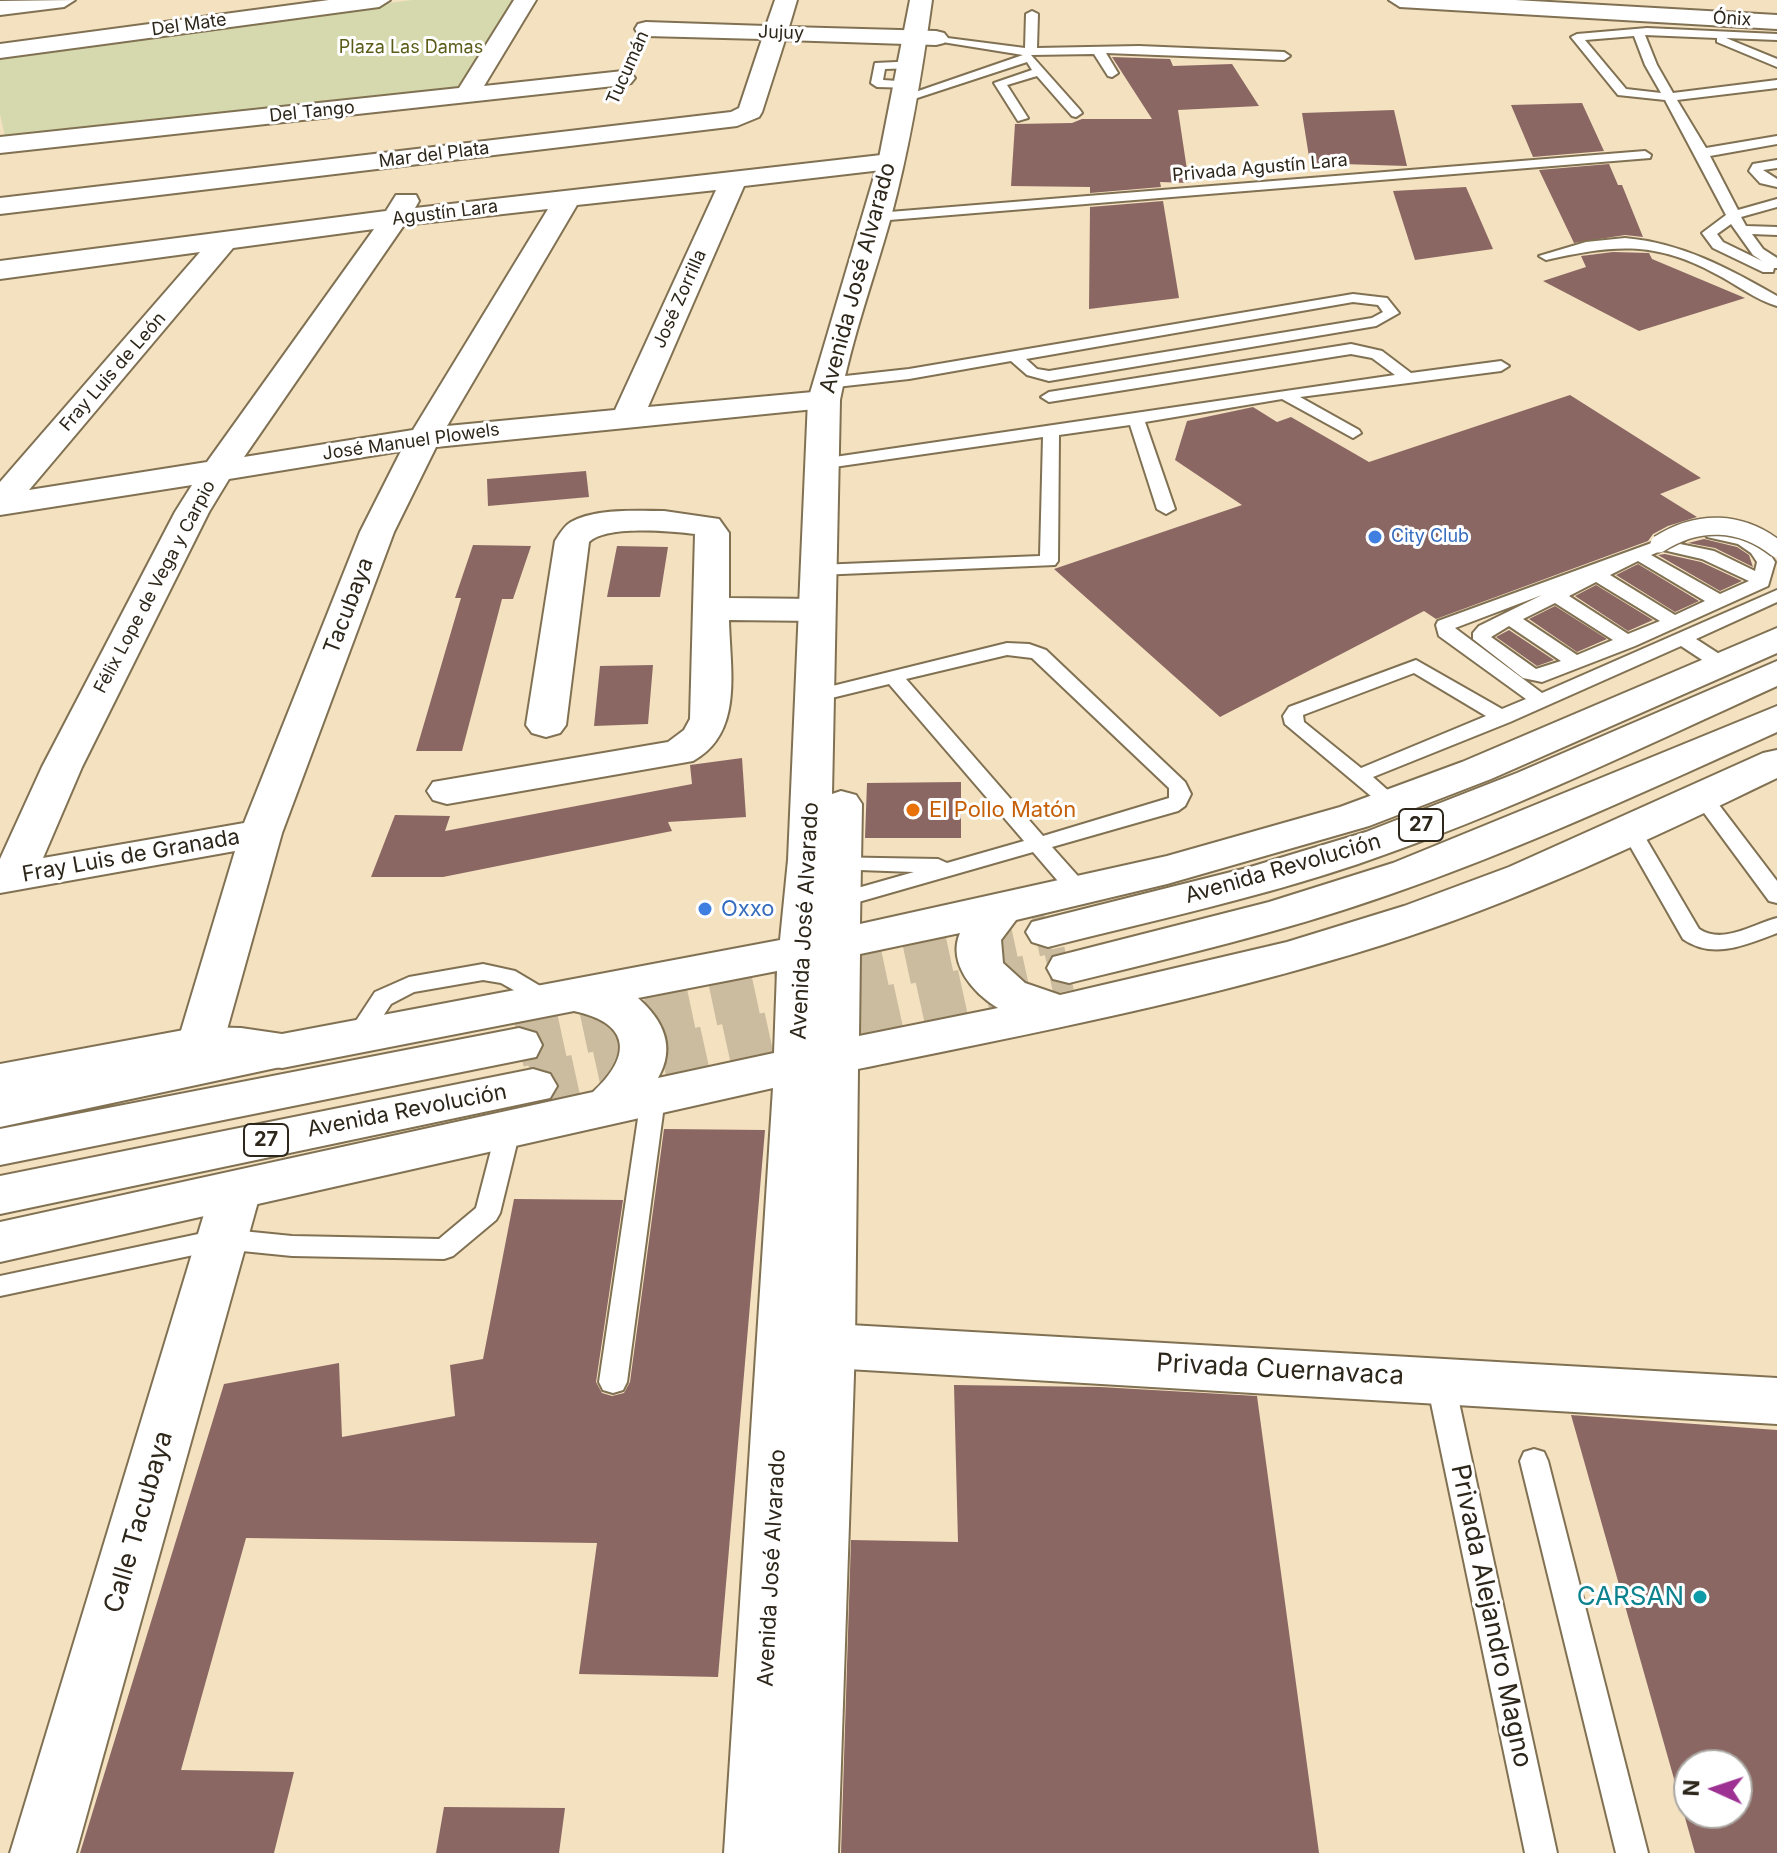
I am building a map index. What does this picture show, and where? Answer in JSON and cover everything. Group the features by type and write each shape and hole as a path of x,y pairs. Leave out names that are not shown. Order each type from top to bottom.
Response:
{"street":[{"path":"0,8 64,0"},
{"name":"Del Mate","path":"0,51 379,0"},
{"path":"466,96 525,0"},
{"name":"Tucumán","path":"598,136 658,0"},
{"name":"Mar del Plata","path":"7,205 725,121 745,116 750,112 786,0"},
{"name":"Ónix","path":"1400,0 1777,22"},
{"name":"Jujuy","path":"646,29 777,32 921,51"},
{"name":"Avenida José Alvarado","path":"805,1853 806,1344 829,692 824,587 833,462 834,388 886,216 921,51"},
{"name":"Del Tango","path":"3,160 466,96 623,78"},
{"name":"Félix Lope de Vega y Carpio","path":"6,878 134,621 216,471 326,320 434,155"},
{"path":"0,299 14,281 9,269 20,252 7,205 3,160"},
{"name":"Agustín Lara","path":"9,269 395,218 899,162"},
{"name":"José Zorrilla","path":"627,418 734,179"},
{"name":"Tacubaya","path":"200,1044 261,833 365,562 424,438 568,198"},
{"name":"Fray Luis de León","path":"0,504 225,240"},
{"name":"José Manuel Plowels","path":"0,504 424,438 627,418 834,388"},
{"path":"447,791 679,752 694,745 710,719 712,533 707,526 681,520 597,526 575,536 571,543 546,725"},
{"path":"712,602 824,587"},
{"path":"0,1109 819,947 1004,907 1295,835 1375,789 1476,770 1777,639"},
{"name":"Avenida Revolución","path":"1048,932 1223,889 1379,842 1545,777 1777,672"},
{"name":"Avenida Revolución","path":"1064,990 1231,928 1405,874 1575,808 1777,718"},
{"path":"1004,907 993,915 979,937 977,949 986,974 1012,995 1201,980 1365,934 1487,893 1632,832 1777,762"},
{"name":"Fray Luis de Granada","path":"6,878 261,833"},
{"path":"0,1242 229,1215 508,1131 816,1062 1064,990"},
{"path":"556,997 588,997 622,1010 642,1035 646,1050 643,1066 622,1096 605,1110"},
{"path":"0,1081 200,1044 241,1045 282,1051"},
{"name":"Avenida Revolución","path":"0,1147 526,1065 0,1195"},
{"name":"Calle Tacubaya","path":"43,1853 229,1215"},
{"name":"Avenida José Alvarado","path":"757,1853 806,1344"},
{"name":"Privada Cuernavaca","path":"806,1344 1777,1401"}],"lane":[{"path":"1032,14 1030,55 1040,72 1076,113"},
{"path":"1777,37 1647,31 1577,37 1622,92 1669,95 1777,84"},
{"path":"1639,34 1651,65 1702,153 1741,230 1775,268"},
{"path":"1705,34 1765,53"},
{"path":"1724,35 1765,53 1777,63"},
{"path":"921,51 1030,55 1097,49 1284,56"},
{"path":"1097,49 1112,73"},
{"path":"921,51 998,50 1030,55"},
{"path":"1022,118 1000,83 1040,72"},
{"path":"1702,153 1777,140"},
{"path":"1737,146 1751,158 1774,164"},
{"name":"Privada Agustín Lara","path":"886,216 1645,155"},
{"path":"1774,164 1758,167 1756,171 1765,180 1777,183"},
{"path":"1774,206 1735,215 1711,229 1710,237 1718,245 1775,268"},
{"path":"1741,230 1777,231"},
{"path":"1546,256 1602,243 1631,242 1678,249 1777,302"},
{"path":"834,388 1014,356 1353,298 1382,301 1392,313 1376,322 1049,376 1032,372 1014,356"},
{"path":"1049,397 1351,349 1377,354 1408,378"},
{"path":"833,462 1051,432 1284,394 1501,366"},
{"path":"1284,394 1353,433"},
{"path":"1136,419 1166,509"},
{"path":"824,587 1049,561 1051,432"},
{"path":"1762,581 1720,602 1679,631 1628,642 1548,675 1536,676 1486,644 1482,633 1641,556 1683,530 1712,525 1752,533 1777,549"},
{"path":"1541,701 1444,627 1667,541 1710,533 1749,542 1758,548 1766,562 1762,581"},
{"path":"1667,541 1708,555 1762,581"},
{"path":"1641,556 1720,602"},
{"path":"1599,576 1720,663"},
{"path":"1503,718 1416,666 1296,711 1293,716 1295,724 1375,789 1503,718 1679,631 1777,595"},
{"path":"1558,597 1628,642"},
{"path":"1511,619 1576,663"},
{"path":"823,883 959,867 1171,806 1181,794 1178,786 1039,654 1029,650 1007,649 829,692"},
{"path":"893,676 1041,843 1077,889"},
{"path":"1703,798 1777,896"},
{"path":"1632,832 1698,941 1718,943 1777,925"},
{"path":"823,883 959,867"},
{"path":"613,1382 653,1098"},
{"path":"0,1286 229,1215 292,1246 444,1249 487,1213 508,1131"},
{"name":"Privada Alejandro Magno","path":"1440,1379 1541,1853"},
{"path":"1534,1461 1632,1853"}],"green space":[{"name":"Plaza Las Damas","path":"412,0 513,0 456,90 6,141 0,114 0,55"}],"building":[{"path":"1112,57 1170,59 1173,66 1232,64 1259,106 1178,110 1189,183 1160,182 1161,187 1090,193 1090,187 1011,186 1015,124 1072,123 1082,119 1152,119"},
{"path":"1582,103 1604,151 1533,157 1511,105"},
{"path":"1394,110 1407,166 1310,163 1302,113"},
{"path":"1609,164 1618,185 1622,185 1643,237 1625,235 1574,243 1539,170"},
{"path":"1466,187 1493,249 1415,260 1393,191"},
{"path":"1163,201 1179,298 1089,309 1090,207"},
{"path":"1613,252 1649,253 1652,259 1745,298 1639,331 1543,281 1586,267 1581,256"},
{"name":"City Club","path":"1570,395 1701,478 1660,494 1697,517 1668,526 1653,534 1648,541 1436,619 1424,611 1220,717 1054,569 1242,505 1175,460 1187,421 1253,407 1277,422 1291,417 1369,462"},
{"path":"586,471 589,497 488,506 487,479"},
{"path":"1704,539 1737,547 1749,555 1753,567 1715,548 1688,543"},
{"path":"473,545 531,546 513,599 502,599 462,751 416,751 461,598 455,598"},
{"path":"617,546 668,547 660,597 607,597"},
{"path":"1658,555 1701,562 1742,581 1720,591"},
{"path":"1638,564 1699,601 1675,612 1616,575"},
{"path":"1596,585 1653,620 1628,631 1575,596"},
{"path":"1555,606 1607,639 1577,652 1529,619"},
{"path":"1509,630 1554,660 1537,666 1496,637"},
{"path":"653,665 648,724 594,726 600,666"},
{"path":"742,758 746,817 668,822 672,831 443,877 371,877 395,815 450,816 445,831 692,784 690,765"},
{"name":"El Pollo Matón","path":"961,782 961,838 865,838 867,783"},
{"path":"664,1129 765,1130 718,1677 579,1674 597,1543 246,1538 181,1770 294,1772 274,1853 80,1853 224,1384 339,1363 342,1437 455,1416 450,1365 483,1359 514,1199 623,1200 596,1382 602,1393 612,1396 624,1393 630,1382"},
{"path":"954,1385 1100,1387 1257,1396 1319,1853 841,1853 851,1540 958,1542"},
{"name":"CARSAN","path":"1571,1415 1777,1430 1777,1853 1695,1853 1688,1829 1753,1829 1753,1749 1673,1749 1673,1775"},
{"path":"444,1807 565,1808 559,1853 436,1853"}],"tunnel":[{"path":"519,1045 1048,932"},
{"path":"533,1086 1069,968"}],"place":[{"name":"City Club","path":"1375,537"},
{"name":"El Pollo Matón","path":"913,810"},
{"name":"Oxxo","path":"705,909"},
{"name":"CARSAN","path":"1700,1597"}]}
